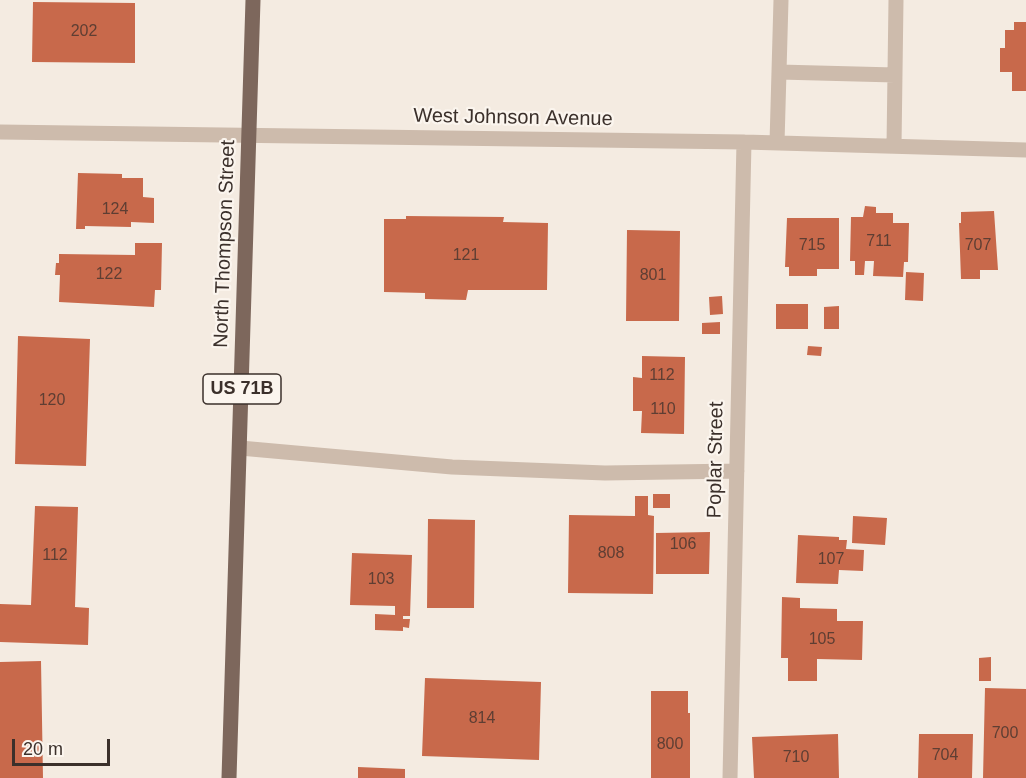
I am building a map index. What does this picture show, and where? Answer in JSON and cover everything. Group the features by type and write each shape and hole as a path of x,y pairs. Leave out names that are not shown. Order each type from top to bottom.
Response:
{"main road":[{"name":"North Thompson Street","path":"229,778 253,0"}],"street":[{"path":"777,143 781,0"},
{"path":"894,146 896,0"},
{"path":"779,72 895,75"},
{"name":"West Johnson Avenue","path":"0,132 744,142 1026,150"},
{"name":"Poplar Street","path":"730,778 744,142"},
{"path":"240,448 452,467 605,473 737,471"}],"building":[{"path":"33,2 135,3 135,63 32,62"},
{"path":"1014,22 1026,22 1026,91 1012,91 1012,72 1000,72 1000,48 1005,48 1005,30 1014,30"},
{"path":"78,173 122,174 122,178 143,178 143,197 154,198 154,223 131,222 131,227 85,226 85,229 76,229"},
{"path":"865,206 876,207 876,213 893,213 893,223 909,223 908,262 904,262 903,277 873,276 874,261 865,261 864,275 855,275 855,261 850,261 851,217 863,217"},
{"path":"994,211 998,270 980,270 980,279 961,279 959,223 961,223 961,212"},
{"path":"406,216 504,217 503,222 548,223 547,290 468,290 466,300 425,299 425,293 384,292 384,219 406,219"},
{"path":"787,218 839,218 839,269 817,269 817,276 789,276 789,267 785,267"},
{"path":"627,230 680,231 679,321 626,321"},
{"path":"135,243 162,243 161,290 155,290 154,307 59,302 60,275 55,275 59,254 135,255"},
{"path":"906,272 924,273 923,301 905,300"},
{"path":"722,296 723,314 710,315 709,297"},
{"path":"776,304 808,304 808,329 776,329"},
{"path":"839,306 839,329 824,329 824,307"},
{"path":"720,322 720,334 702,334 702,323"},
{"path":"18,336 90,339 86,466 15,464"},
{"path":"808,346 822,347 821,356 807,355"},
{"path":"642,356 685,357 684,434 641,433 642,411 633,411 633,377 642,378"},
{"path":"653,494 670,494 670,508 653,508"},
{"path":"635,496 648,496 648,515 654,516 653,594 568,593 569,515 635,516"},
{"path":"35,506 78,507 75,607 89,608 88,645 0,642 0,604 31,605"},
{"path":"853,516 887,518 885,545 852,543"},
{"path":"428,519 475,520 474,608 427,608"},
{"path":"710,532 709,574 656,574 656,533"},
{"path":"798,535 839,537 839,540 847,540 846,549 864,550 863,571 839,570 838,584 796,583"},
{"path":"352,553 412,555 410,616 403,616 403,619 410,619 409,628 403,627 403,631 375,630 375,614 395,615 395,606 350,605"},
{"path":"782,597 800,598 800,608 837,609 837,621 863,621 862,660 817,659 817,681 788,681 788,658 781,658"},
{"path":"991,657 991,681 979,681 979,658"},
{"path":"41,661 43,778 0,778 0,662"},
{"path":"425,678 541,682 539,760 422,756"},
{"path":"985,688 1026,689 1026,778 983,778"},
{"path":"651,691 688,691 690,778 651,778"},
{"path":"838,734 839,778 754,778 752,737"},
{"path":"919,734 973,734 972,778 918,778"},
{"path":"358,767 405,769 405,778 358,778"}]}
